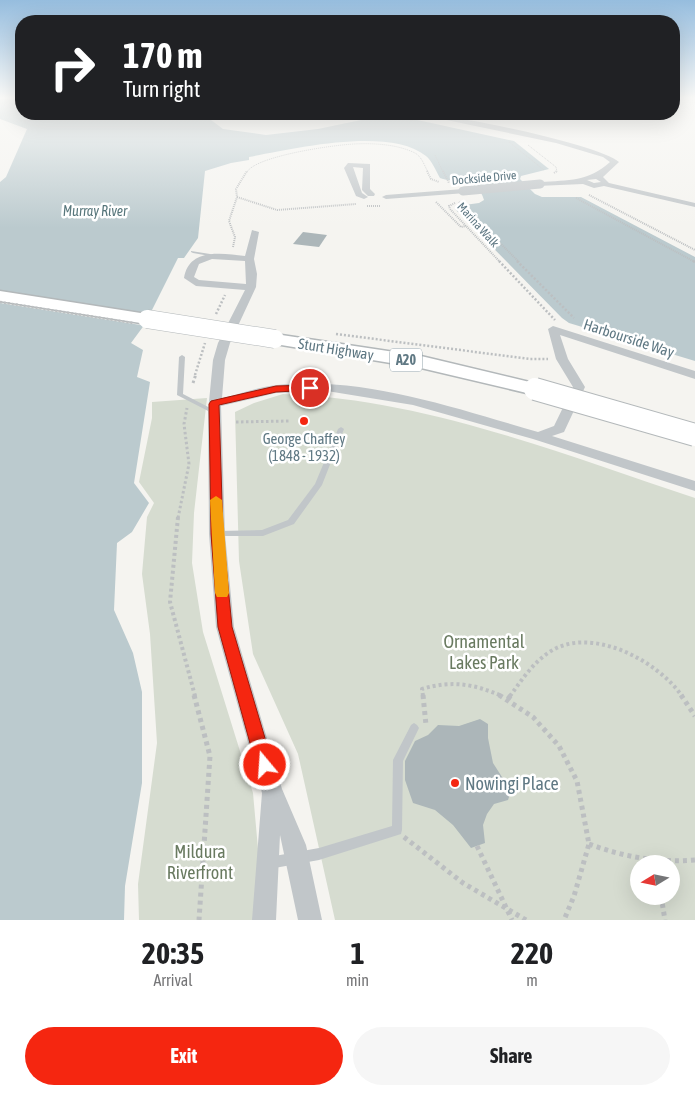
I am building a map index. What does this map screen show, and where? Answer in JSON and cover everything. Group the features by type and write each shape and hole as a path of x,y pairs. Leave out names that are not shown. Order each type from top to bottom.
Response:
{"highway":[{"name":"Sturt Highway","path":"0,296 420,362 535,389 695,435"}],"street":[{"path":"556,142 613,158 615,162 602,181 695,203 691,211 695,214"},
{"name":"Dockside Drive","path":"376,200 540,184 583,182 592,185 602,181"},
{"path":"256,232 249,259 252,274 251,287 224,343 219,360 214,408 217,534 225,627 272,792 287,823 299,858 310,920"},
{"path":"249,259 210,255 197,262 189,272 189,278 196,283 206,285 251,287"},
{"path":"538,436 559,430 579,386 562,359 553,329"},
{"name":"Harbourside Way","path":"553,329 695,376"},
{"path":"214,408 276,389 327,387 414,401 538,436 695,486"},
{"path":"264,920 272,792"}],"lane":[{"path":"193,252 210,255"},
{"path":"182,357 180,395 214,408"},
{"path":"217,534 262,533 291,522 318,485 341,429"},
{"path":"269,863 299,858 397,830 398,760 414,728"}],"path":[{"path":"508,142 544,170"},
{"path":"267,158 353,144 391,146 414,153 421,158 432,179 449,183 435,155"},
{"path":"527,144 557,169 552,174"},
{"path":"587,195 695,250"},
{"path":"237,197 278,210 356,204 374,206 376,200"},
{"path":"576,198 695,262"},
{"path":"430,200 436,202 461,227 466,226"},
{"name":"Marina Walk","path":"465,201 449,206 450,209 563,327 553,329"},
{"path":"459,202 574,318"},
{"path":"604,213 616,210"},
{"path":"599,338 610,324"},
{"path":"332,333 530,359 562,359"},
{"path":"236,422 289,420"},
{"path":"508,699 531,668 549,652 578,642 615,647 646,661 678,691 695,716"},
{"path":"428,735 422,689 438,684 475,685 508,699 533,716 559,746 577,781 589,844 574,896 564,920"},
{"path":"397,830 420,852 510,912 526,920"},
{"path":"589,844 630,857"},
{"path":"477,846 510,912 512,920"},
{"path":"680,861 695,860"},
{"path":"662,905 665,920"}],"green space":[{"name":"Ornamental Lakes Park","path":"283,394 336,398 389,406 492,431 695,498 695,920 335,920 298,754 253,654 239,561 235,412 254,403"},
{"name":"Mildura Riverfront","path":"207,398 194,513 192,563 203,632 253,793 259,860 254,920 139,920 138,884 157,743 150,634 142,574 147,517 154,503 139,482 152,418 152,402"}],"water":[{"name":"Murray River","path":"21,142 342,142 249,157 249,160 205,171 198,238 184,258 178,258 145,324 131,343 143,350 137,377 150,382 134,483 149,503 132,532 117,543 114,610 133,653 142,692 142,783 125,886 124,920 0,920 0,182 6,177"},
{"name":"Murray River","path":"387,142 515,142 549,169 521,176 520,179 535,194 542,197 581,197 695,257 695,361 569,323 562,318 455,209 457,206 479,203 484,200 477,188 466,183 440,178 426,156 410,147"}],"pier":[{"path":"0,291 153,314 147,326 0,303"}],"building":[{"path":"303,232 327,235 319,247 293,244"},
{"name":"Nowingi Place","path":"480,719 488,724 488,738 493,763 511,791 508,800 494,804 487,814 483,825 485,843 471,848 453,825 435,810 413,803 405,780 405,761 415,741 428,735 438,725 459,726"}],"slow traffic":[{"path":"216,500 222,593"}],"place":[{"name":"George Chaffey (1848 - 1932)","path":"304,421"},
{"name":"Nowingi Place","path":"455,783"}],"route":[{"path":"265,765 247,710 225,627 217,534 214,404 276,389 310,388"}]}
